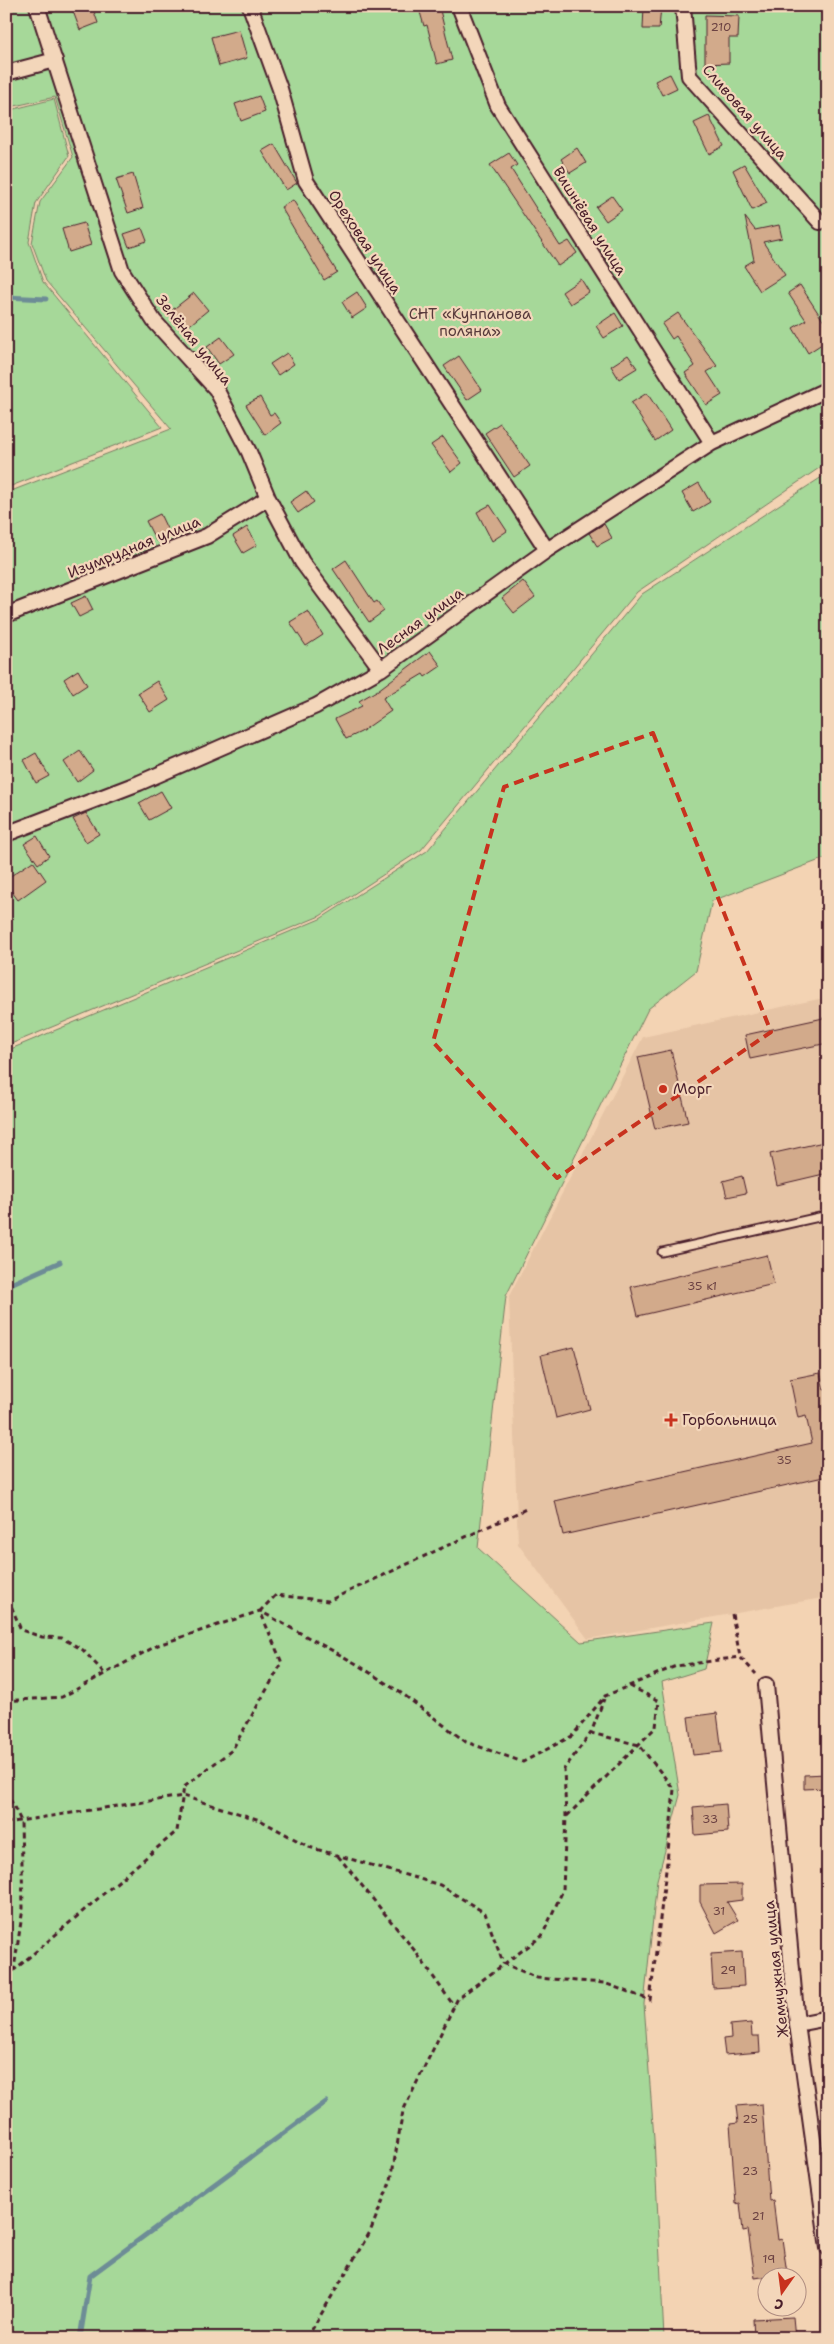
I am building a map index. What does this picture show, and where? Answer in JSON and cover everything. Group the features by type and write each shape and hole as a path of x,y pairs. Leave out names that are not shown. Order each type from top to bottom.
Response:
{"street":[{"name":"Зелёная улица","path":"37,6 122,271 154,321 216,388 250,452 268,498 302,562 381,669"},
{"name":"Ореховая улица","path":"250,6 280,89 306,181 547,550"},
{"name":"Вишнёвая улица","path":"459,6 498,106 712,443"},
{"name":"Сливовая улица","path":"683,6 689,76 825,224"},
{"path":"6,73 55,60"},
{"name":"Лесная улица","path":"6,834 140,783 316,706 381,669 547,550 712,443 828,389"},
{"name":"Изумрудная улица","path":"6,615 207,536 268,498"},
{"name":"Жемчужная улица","path":"766,1685 797,2024 823,2182 828,2248"},
{"path":"797,2024 828,2018"}],"lane":[{"path":"662,1252 828,1215"}],"path":[{"path":"6,1701 62,1697 158,1645 260,1610 276,1595 328,1601 528,1508"},
{"path":"6,1600 10,1602 21,1630 42,1637 62,1638 82,1650 105,1674"},
{"path":"260,1610 363,1668 404,1695 466,1742 523,1762 572,1736 605,1696 676,1666 740,1657"},
{"path":"6,1977 177,1831 184,1787 232,1750 282,1663 260,1610"},
{"path":"732,1614 740,1657 766,1685"},
{"path":"566,1816 656,1727 660,1701 630,1686"},
{"path":"308,2338 370,2232 391,2180 403,2111 458,1998 542,1936 563,1890 566,1816 564,1769 592,1734 605,1696"},
{"path":"6,1823 183,1796 260,1820 309,1847 440,1885 485,1914 503,1963 537,1978 604,1984 650,2000 668,1862 674,1789 639,1745 592,1734"},
{"path":"6,1791 21,1821 23,1908 14,1970"},
{"path":"337,1855 415,1951 454,2006"}],"highlighted area":[{"path":"653,733 771,1032 557,1178 433,1042 504,787"}],"shaded area":[{"name":"Горбольница","path":"828,997 828,1597 588,1639 518,1544 509,1296 643,1037"}],"green space":[{"name":"СНТ «Кунпанова поляна»","path":"6,6 828,6 828,462 637,592 421,850 320,916 6,1046 6,493 171,429 46,281 32,243 40,202 73,157 55,97 6,108"},
{"path":"54,99 69,156 36,203 29,242 43,282 162,427 6,488 6,111"},
{"path":"828,473 828,857 712,901 696,971 648,1009 506,1296 478,1548 581,1642 714,1623 704,1669 662,1682 680,1795 657,1880 644,2004 654,2139 664,2338 6,2338 6,1051 320,919 427,851 642,594"}],"building":[{"path":"71,6 92,6 98,23 80,30"},
{"path":"439,6 452,60 437,64 427,25 424,26 420,12"},
{"path":"644,6 661,6 659,29 643,29"},
{"path":"705,15 739,16 738,38 729,38 729,63 705,64"},
{"path":"239,30 247,58 219,66 211,37"},
{"path":"670,74 677,88 662,95 655,81"},
{"path":"259,96 265,112 241,121 235,104"},
{"path":"709,116 724,146 709,154 694,123"},
{"path":"274,144 297,183 286,190 262,151"},
{"path":"577,148 586,163 570,173 561,159"},
{"path":"509,153 517,165 511,169 560,246 569,241 577,253 558,266 490,165"},
{"path":"744,164 767,203 752,210 733,170"},
{"path":"133,174 143,208 128,213 116,179"},
{"path":"612,196 622,210 606,221 596,207"},
{"path":"293,200 337,272 324,280 281,207"},
{"path":"745,217 755,230 779,225 782,238 763,242 785,275 760,291 744,266 754,260"},
{"path":"84,223 91,245 69,252 62,229"},
{"path":"142,228 147,241 129,247 124,234"},
{"path":"581,279 589,292 570,304 562,292"},
{"path":"800,285 828,328 828,340 808,353 793,328 806,320 788,293"},
{"path":"357,292 367,308 352,318 342,302"},
{"path":"194,293 208,310 186,328 171,311"},
{"path":"615,313 623,326 604,338 596,326"},
{"path":"678,313 717,366 707,372 722,395 706,405 685,373 695,366 676,336 672,339 662,324"},
{"path":"221,337 234,354 219,364 207,347"},
{"path":"287,353 294,364 278,375 270,364"},
{"path":"628,355 637,368 619,379 611,366"},
{"path":"459,356 482,390 467,400 444,366"},
{"path":"647,393 671,430 655,441 631,403"},
{"path":"260,397 270,415 274,413 281,423 265,435 246,405"},
{"path":"500,423 530,466 514,477 485,433"},
{"path":"443,437 462,463 451,472 431,445"},
{"path":"699,483 710,502 693,512 682,493"},
{"path":"306,491 314,502 298,513 290,502"},
{"path":"490,505 507,531 492,541 477,512"},
{"path":"160,514 170,535 156,541 146,521"},
{"path":"604,524 612,538 597,546 589,533"},
{"path":"247,527 257,545 243,553 233,536"},
{"path":"346,560 374,603 377,601 384,611 369,622 333,569"},
{"path":"523,581 535,597 514,613 502,598"},
{"path":"86,596 93,610 79,617 71,603"},
{"path":"308,611 323,635 306,646 290,622"},
{"path":"430,651 441,666 425,677 423,674 383,698 391,711 361,732 346,739 335,719 362,706 359,701 378,690"},
{"path":"78,670 87,685 73,694 64,679"},
{"path":"157,681 169,700 150,712 138,693"},
{"path":"80,751 93,770 77,782 64,762"},
{"path":"36,753 49,776 36,783 24,760"},
{"path":"161,791 171,808 149,820 139,803"},
{"path":"86,813 99,834 86,842 73,819"},
{"path":"37,836 49,856 38,864 24,844"},
{"path":"33,861 46,880 18,900 6,884 6,879"},
{"path":"828,1017 828,1043 750,1059 745,1035"},
{"name":"Морг","path":"671,1050 688,1122 655,1129 638,1057"},
{"path":"828,1141 828,1173 777,1185 770,1154"},
{"path":"742,1176 746,1193 727,1197 723,1181"},
{"path":"767,1255 774,1284 638,1316 631,1287"},
{"path":"574,1347 590,1409 556,1418 541,1355"},
{"path":"820,1373 824,1390 828,1389 828,1476 563,1535 555,1501 812,1443 806,1416 798,1418 790,1379"},
{"path":"717,1713 722,1752 693,1755 688,1717"},
{"path":"826,1774 827,1788 804,1789 804,1775"},
{"path":"726,1804 728,1832 695,1835 693,1807"},
{"path":"742,1884 742,1900 727,1902 738,1920 716,1933 700,1902 700,1885"},
{"path":"742,1952 744,1986 713,1988 711,1954"},
{"path":"751,2023 752,2036 759,2036 760,2052 725,2055 723,2039 731,2038 730,2025"},
{"path":"762,2104 769,2201 773,2200 778,2240 782,2239 786,2266 756,2266 755,2278 748,2230 743,2231 740,2203 736,2204 730,2124 738,2123 736,2106"},
{"path":"793,2317 795,2338 754,2338 753,2319"}],"waterway":[{"path":"6,297 46,299"},
{"path":"6,1286 60,1262"},
{"path":"80,2338 90,2276 326,2102"}],"place":[{"name":"Морг","path":"663,1089"},
{"name":"Горбольница","path":"671,1420"}]}
